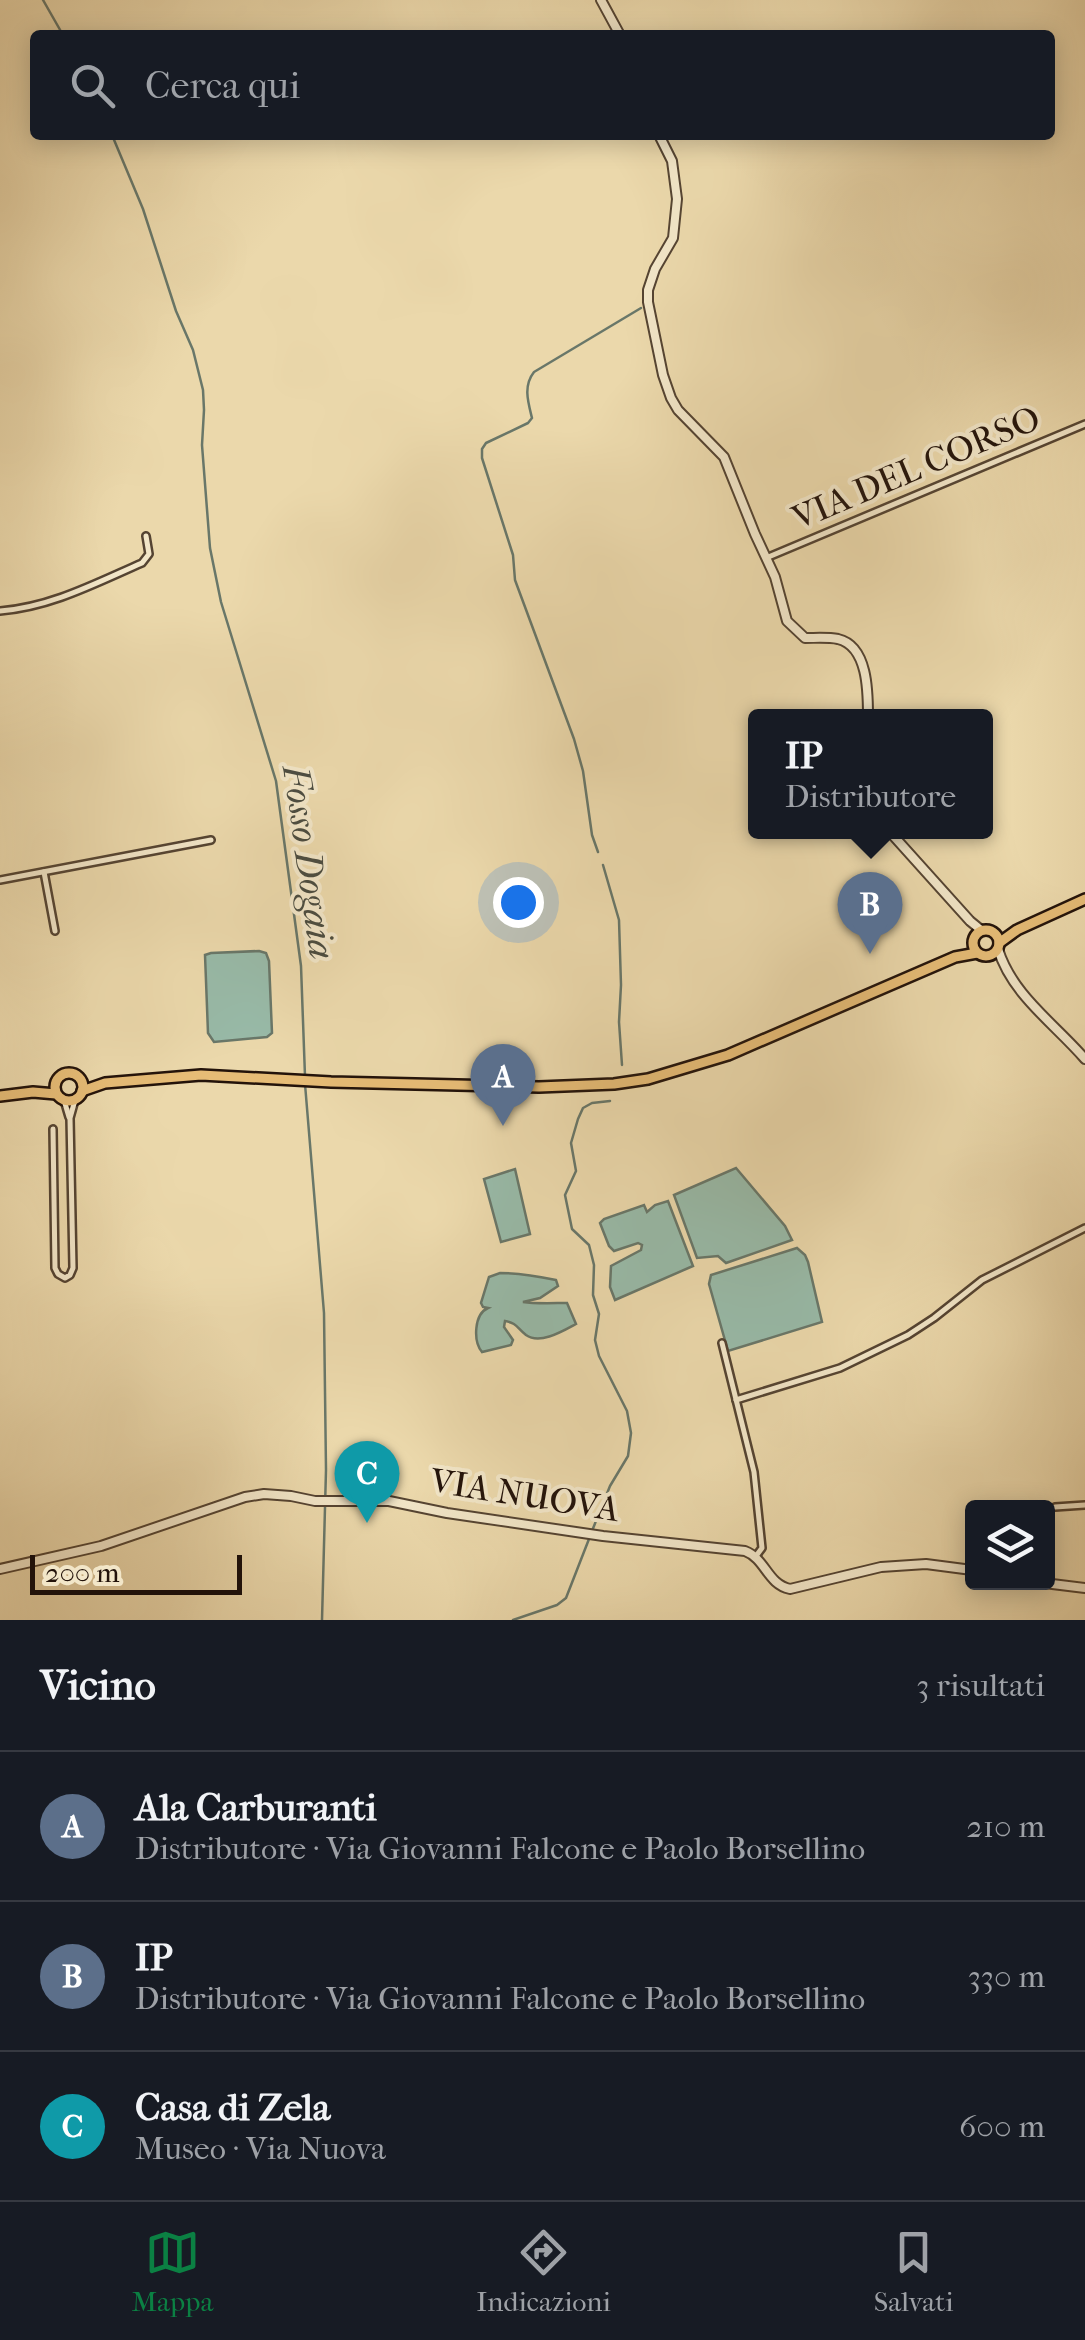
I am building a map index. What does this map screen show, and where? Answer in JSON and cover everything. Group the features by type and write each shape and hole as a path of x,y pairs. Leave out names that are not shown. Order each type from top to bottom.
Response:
{"main road":[{"path":"0,1096 33,1092 69,1096 105,1082 201,1076 539,1087 648,1080 728,1056 955,957 983,954 1017,930 1085,899"},
{"path":"955,957 976,936 1017,930"},
{"path":"994,932 999,946"},
{"path":"976,936 983,954"},
{"path":"33,1092 68,1073 105,1082"},
{"path":"69,1096 80,1078"},
{"path":"56,1081 69,1096"}],"street":[{"path":"601,0 617,30"},
{"path":"662,140 672,161 677,200 673,238 655,269 648,302 658,357 671,398 724,458 775,577 788,621 805,638 850,644 861,662 868,709"},
{"name":"VIA DEL CORSO","path":"766,558 1085,424"},
{"path":"0,611 70,595 142,563 149,554 146,536"},
{"path":"896,839 970,921 976,936"},
{"path":"0,880 211,840"},
{"path":"44,872 55,932"},
{"path":"999,946 1003,964 1033,1005 1085,1059"},
{"path":"983,954 1003,964"},
{"path":"53,1129 55,1268 65,1278 73,1268 69,1096"},
{"path":"52,1186 70,1185"},
{"path":"736,1400 840,1368 908,1335 982,1280 1085,1228"},
{"path":"722,1343 754,1472 762,1548 756,1556"},
{"name":"VIA NUOVA","path":"0,1569 101,1546 264,1494 315,1501 389,1501 591,1534 745,1551 756,1556 773,1580 790,1588 880,1567 926,1564 965,1569"},
{"path":"1055,1507 1085,1505"},
{"path":"1055,1584 1085,1588"}],"shaded area":[{"path":"266,953 269,961 272,1033 267,1037 214,1042 208,1033 205,955"},
{"path":"736,1168 785,1226 792,1240 726,1263 718,1256 697,1258 674,1195"},
{"path":"515,1169 530,1234 501,1242 484,1179"},
{"path":"668,1201 693,1266 615,1300 610,1287 611,1266 641,1250 642,1245 614,1251 600,1223 644,1205 647,1212"},
{"path":"797,1248 808,1262 822,1322 728,1351 709,1284 711,1275"},
{"path":"500,1273 556,1280 558,1286 540,1298 523,1302 567,1303 576,1324 551,1336 532,1338 505,1321 504,1327 513,1340 511,1345 482,1352 476,1328 488,1308 481,1303 489,1277"}],"waterway":[{"name":"Fosso Dogaia","path":"43,0 60,30"},
{"name":"Fosso Dogaia","path":"114,140 143,209 193,350 203,390 202,445 210,548 221,602 276,781 301,966 305,1076"},
{"path":"598,852 574,739 515,580 513,555 482,449 532,418 527,388 534,372 641,308"},
{"path":"603,865 619,920 622,1065"},
{"name":"Fosso Dogaia","path":"305,1084 324,1313 326,1470 322,1620"},
{"path":"592,1531 610,1486 628,1456 631,1433 627,1411 599,1356 595,1340 599,1314 593,1295 594,1265 589,1245 572,1229 565,1195 576,1171 571,1143 583,1108 610,1101"},
{"path":"513,1620 557,1605 566,1598 589,1539"}],"place":[{"name":"IP","path":"870,954"},
{"name":"Ala Carburanti","path":"503,1126"},
{"name":"Casa di Zela","path":"367,1523"}]}
